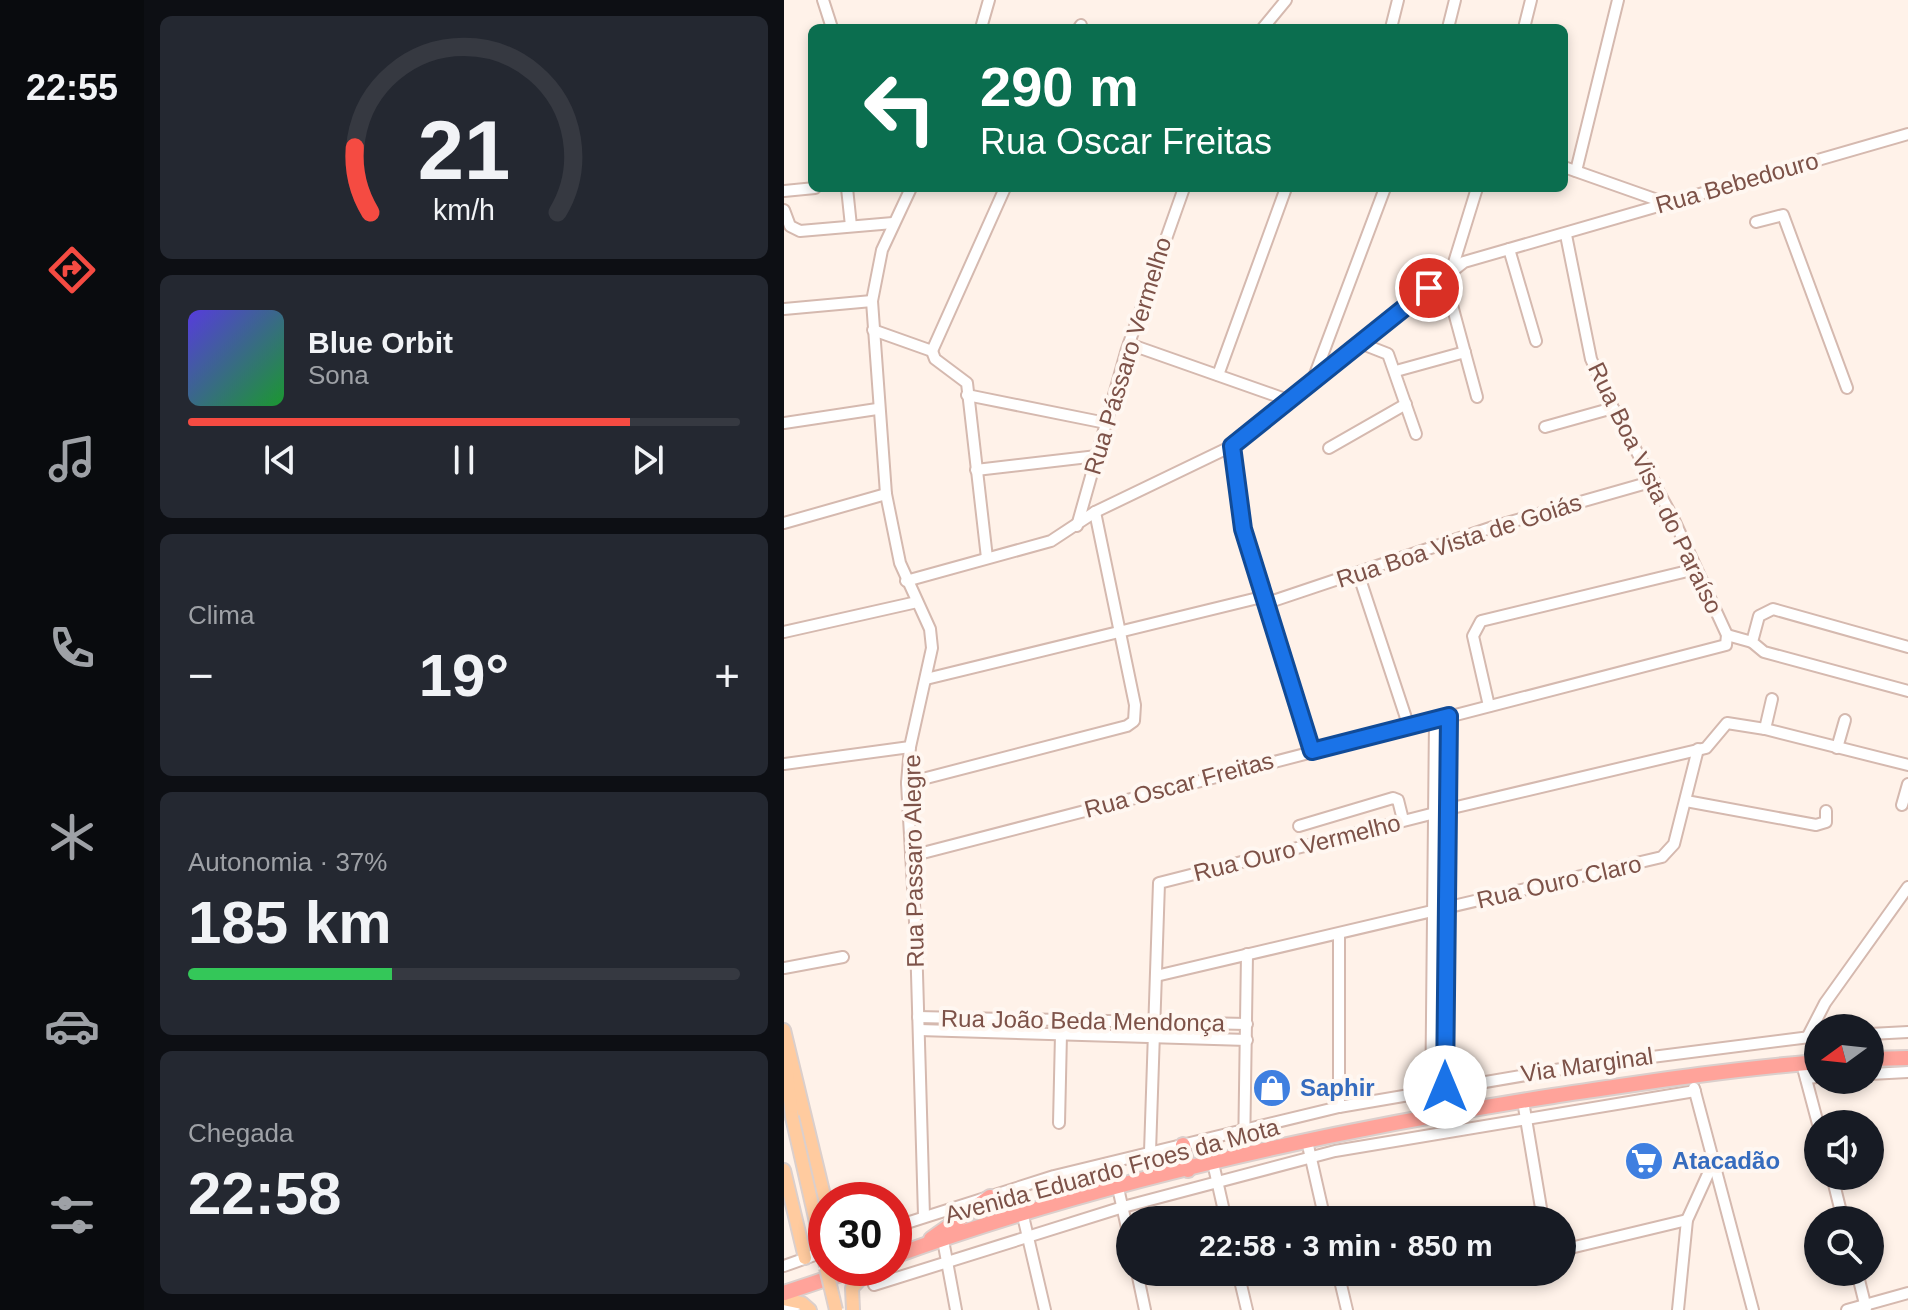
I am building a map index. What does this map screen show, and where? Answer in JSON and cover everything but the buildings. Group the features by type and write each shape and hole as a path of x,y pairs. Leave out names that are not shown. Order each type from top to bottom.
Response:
{"highway":[{"path":"1884,1059 1908,1058"},
{"name":"Avenida Eduardo Froes da Mota","path":"912,1250 1118,1188 1307,1141 1523,1101 1804,1071"},
{"path":"1183,1145 1188,1170"},
{"path":"919,1248 990,1197"},
{"path":"784,1296 811,1286"}],"main road":[{"path":"784,1030 821,1182"},
{"path":"784,1045 792,1117 808,1188"},
{"path":"784,1099 792,1117"},
{"path":"784,1173 805,1258"},
{"path":"800,1235 808,1241"},
{"path":"830,1286 836,1310"},
{"path":"825,1310 852,1310 854,1286"},
{"path":"784,1296 806,1306"}],"street":[{"path":"823,0 831,24"},
{"path":"982,24 989,0"},
{"path":"1266,24 1286,0"},
{"path":"1392,24 1398,0"},
{"path":"1449,24 1455,0"},
{"path":"1525,24 1531,0"},
{"path":"1576,171 1618,0"},
{"name":"Rua Bebedouro","path":"906,581 1043,544 1077,526 1095,512 1232,446 1452,269 1476,257 1566,235 1908,134"},
{"path":"1568,168 1666,203"},
{"path":"784,191 808,189"},
{"path":"847,192 851,226"},
{"name":"Rua Passaro Alegre","path":"909,192 893,223 876,270 872,301 877,409 886,494 906,581 930,629 932,648 910,747 907,783 924,1216"},
{"path":"987,558 965,378 935,359 932,351 1003,192"},
{"name":"Rua Pássaro Vermelho","path":"1077,526 1129,344 1183,192"},
{"path":"1218,375 1285,192"},
{"path":"1313,380 1384,192"},
{"path":"1452,269 1476,192"},
{"path":"784,210 790,226 800,231 893,223"},
{"path":"1756,222 1783,215 1847,388"},
{"name":"Rua Boa Vista do Paraíso","path":"1566,235 1584,333 1613,408 1654,481 1727,640"},
{"path":"1509,249 1536,341"},
{"path":"1449,294 1477,397"},
{"path":"784,309 872,301"},
{"path":"873,330 932,351"},
{"path":"1360,343 1386,352 1396,371 1416,434"},
{"path":"1129,344 1288,400"},
{"path":"1396,371 1465,352"},
{"path":"967,395 1106,423"},
{"path":"1329,448 1406,404"},
{"path":"1545,427 1613,408"},
{"path":"784,423 877,409"},
{"path":"1232,446 1243,529 1312,751"},
{"path":"976,470 1097,456"},
{"name":"Rua Boa Vista de Goiás","path":"926,679 1263,600 1358,573 1496,526 1654,481"},
{"path":"784,523 886,494"},
{"path":"907,783 1132,723 1135,705 1095,512"},
{"path":"1489,706 1473,636 1481,621 1696,569"},
{"path":"1358,573 1409,727"},
{"path":"784,632 917,602"},
{"path":"1752,642 1759,616 1773,609 1908,647"},
{"path":"1727,640 1752,642 1758,650 1908,691"},
{"name":"Rua Oscar Freitas","path":"911,856 1489,706 1727,640"},
{"path":"1765,729 1772,699"},
{"path":"1437,1115 1445,1087 1449,716"},
{"path":"1435,720 1430,1090 1437,1115"},
{"path":"1837,748 1845,720"},
{"path":"1448,809 1698,749 1709,745 1727,723 1765,729 1908,765"},
{"path":"784,764 910,747"},
{"name":"Rua Ouro Claro","path":"1156,976 1662,857 1674,844 1698,749"},
{"path":"1902,805 1908,784"},
{"path":"1299,826 1393,798 1398,800 1403,820"},
{"path":"1686,801 1821,825 1827,819 1826,811"},
{"name":"Rua Ouro Vermelho","path":"1156,976 1159,883 1435,813"},
{"path":"1821,1014 1825,1003 1904,902 1908,887"},
{"path":"1339,934 1339,1107"},
{"path":"1244,1156 1247,954"},
{"path":"784,968 843,957"},
{"path":"1150,1152 1156,976"},
{"name":"Rua João Beda Mendonça","path":"918,1017 1247,1024"},
{"name":"Rua João Beda Mendonça","path":"919,1030 1247,1040"},
{"path":"1884,1033 1908,1032"},
{"path":"1059,1123 1061,1034"},
{"name":"Via Marginal","path":"912,1220 1054,1176 1339,1107 1445,1087 1804,1037"},
{"path":"1884,1073 1908,1072"},
{"path":"1127,1206 1310,1157 1693,1084 1753,1310"},
{"path":"1523,1101 1541,1206"},
{"path":"1307,1141 1322,1206"},
{"path":"1213,1163 1223,1206"},
{"path":"1678,1310 1687,1220 1713,1163"},
{"path":"1118,1188 1123,1206"},
{"path":"912,1273 1116,1209"},
{"path":"1023,1216 1045,1310"},
{"path":"1576,1247 1687,1220"},
{"path":"943,1240 956,1310"},
{"path":"784,1266 808,1257"},
{"path":"1140,1286 1145,1310"},
{"path":"1241,1286 1247,1310"},
{"path":"1341,1286 1347,1310"},
{"path":"1860,1286 1866,1308"},
{"path":"1847,1310 1866,1308 1908,1293"},
{"path":"784,1310 806,1306"}],"place":[{"name":"Saphir","path":"1272,1088"},
{"name":"Atacadão","path":"1644,1161"}],"route":[{"path":"1429,288 1232,446 1243,529 1312,751 1449,716 1445,1087"}]}
